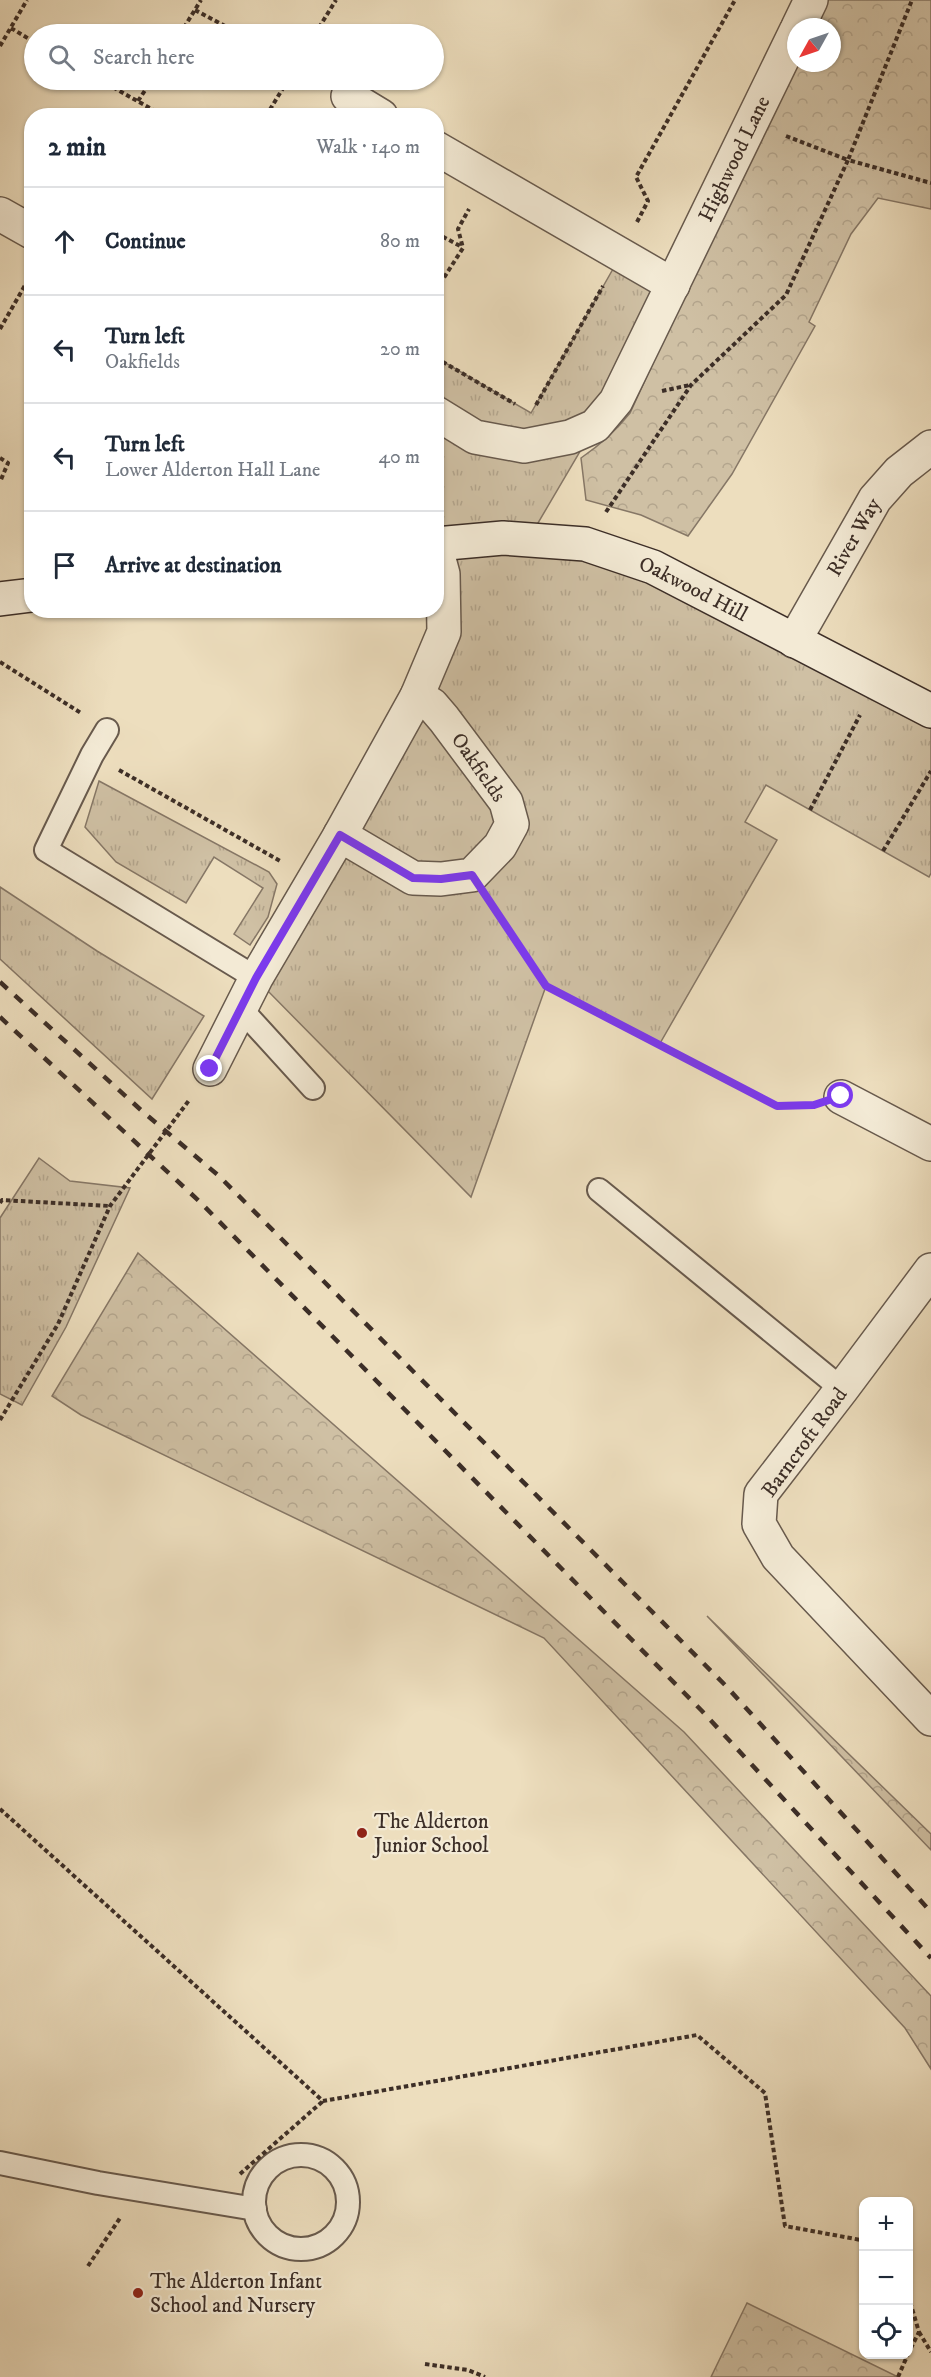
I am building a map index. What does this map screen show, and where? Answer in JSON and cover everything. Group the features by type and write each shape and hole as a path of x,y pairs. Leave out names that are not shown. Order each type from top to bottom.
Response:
{"street":[{"path":"802,18 811,0"},
{"name":"Highwood Lane","path":"444,418 475,437 524,446 570,436 595,426 616,401 787,50"},
{"path":"348,96 368,108"},
{"path":"444,153 673,285"},
{"path":"0,214 24,228"},
{"name":"River Way","path":"794,641 875,500 899,472 931,447"},
{"name":"Oakwood Hill","path":"444,545 503,538 585,544 652,567 931,711"},
{"path":"0,599 24,596"},
{"path":"210,1069 256,978 340,835 417,696 444,632 444,618"},
{"name":"Oakfields","path":"417,696 432,705 444,719 506,802 512,824 500,846 472,875"},
{"path":"340,835 413,878 441,879 472,875"},
{"path":"841,1096 931,1144"},
{"name":"Barncroft Road","path":"931,1270 761,1494 759,1524 778,1557 931,1719"}],"lane":[{"path":"107,730 92,755 46,849 256,978"},
{"path":"241,1009 313,1088"},
{"path":"599,1190 842,1389"},
{"path":"298,2155 314,2156 329,2163 340,2175 347,2190 348,2207 343,2223 333,2236 319,2245 303,2249 286,2246 271,2238 260,2225 255,2209 255,2193 260,2178 283,2158 298,2155"},
{"path":"0,2163 98,2183 255,2209"}],"path":[{"path":"0,46 27,0"},
{"path":"186,24 201,0"},
{"path":"321,24 336,0"},
{"path":"570,436 531,414 621,255 648,201 636,177 735,0"},
{"path":"585,544 691,385 786,295 848,160 912,0"},
{"path":"195,10 221,24"},
{"path":"11,28 24,36"},
{"path":"118,90 150,108"},
{"path":"138,101 145,90"},
{"path":"271,108 282,90"},
{"path":"752,123 848,160 931,183"},
{"path":"444,278 463,248 458,229 488,178"},
{"path":"444,237 463,248"},
{"path":"0,329 24,287"},
{"path":"444,363 522,408"},
{"path":"0,458 8,463 0,482"},
{"path":"0,662 107,730"},
{"path":"810,810 877,684"},
{"path":"92,755 314,880"},
{"path":"883,851 931,771"},
{"path":"472,875 546,986 777,1106 814,1105 841,1096"},
{"path":"0,1420 58,1324 110,1206 183,1110 210,1069"},
{"path":"0,1203 2,1200 110,1206"},
{"path":"0,1809 323,2101 696,2035 765,2093 785,2226 859,2240"},
{"path":"912,2305 919,2332 931,2352"},
{"path":"913,2344 919,2332"},
{"path":"898,2377 906,2359"},
{"path":"425,2364 468,2370 485,2377"}],"green space":[{"path":"818,0 931,0 931,209 878,198 851,234 809,322 815,326 732,474 688,536 641,515 586,500 581,458 607,438 630,413 770,107 791,72 841,72 841,18 810,18"},
{"path":"621,255 673,285 595,426 528,540 444,544 444,362 531,413"},
{"path":"444,550 583,550 931,718 931,873 929,877 766,785 745,822 777,840 659,1045 546,986 471,1197 261,984 342,844 446,885 519,822 424,694 435,618 444,618"},
{"path":"417,696 512,824 441,879 340,835"},
{"path":"99,781 269,872 277,884 268,917 250,945 234,934 263,888 214,857 186,903 116,862 85,827"},
{"path":"0,887 97,951 204,1016 152,1099 0,959"},
{"path":"39,1158 70,1181 130,1188 66,1327 22,1405 0,1394 0,1218"},
{"path":"138,1253 684,1732 931,1996 931,2069 905,2028 544,1638 81,1415 52,1396"},
{"path":"707,1616 931,1834 931,1850"},
{"path":"747,2303 898,2377 711,2377"}],"railway":[{"path":"0,982 142,1111 219,1176 726,1686 931,1912"},
{"path":"0,1017 199,1201 702,1711 931,1958"}],"place":[{"name":"The Alderton Junior School","path":"362,1833"},
{"name":"The Alderton Infant School and Nursery","path":"138,2293"}],"route":[{"path":"210,1069 256,978 340,835 413,878 441,879 472,875 546,986 658,1045 777,1106 814,1105 841,1096"}]}
